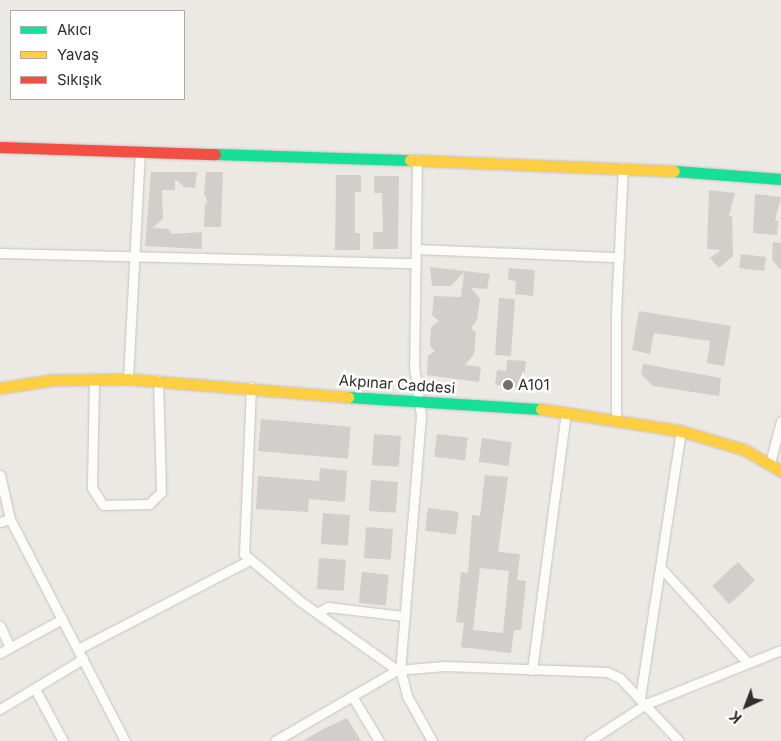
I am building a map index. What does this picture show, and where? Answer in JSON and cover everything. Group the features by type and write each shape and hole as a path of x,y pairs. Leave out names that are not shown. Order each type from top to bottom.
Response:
{"street":[{"path":"0,147 623,167 781,179"},
{"path":"128,379 140,151"},
{"path":"417,159 414,366 420,403 399,669 407,696 432,741"},
{"path":"616,419 623,167"},
{"path":"416,249 619,257"},
{"path":"0,253 416,263"},
{"path":"94,380 92,488 103,505 149,504 161,492 158,380"},
{"name":"Akpınar Caddesi","path":"0,388 94,380 158,380 420,403 522,406 616,419 682,431 745,450 781,471"},
{"path":"251,387 243,548 250,560 317,613 399,669"},
{"path":"532,670 566,412"},
{"path":"770,463 781,421"},
{"path":"643,701 682,431"},
{"path":"0,475 10,518 125,741"},
{"path":"0,522 10,518"},
{"path":"78,650 250,560"},
{"path":"661,568 747,662"},
{"path":"317,613 328,607 404,616"},
{"path":"0,653 62,618"},
{"path":"0,626 10,647"},
{"path":"589,741 643,701 781,650"},
{"path":"0,709 83,660"},
{"path":"275,741 399,669 445,666 607,672 620,678 679,741"},
{"path":"35,689 63,741"},
{"path":"352,696 379,741"}],"building":[{"path":"151,172 197,172 195,188 184,187 175,179 175,190 162,190 163,219 152,228 168,229 172,234 202,232 202,249 145,246"},
{"path":"206,172 223,172 221,227 204,227 205,203 208,203 204,194"},
{"path":"336,175 361,175 361,192 355,192 355,233 360,233 360,250 335,250"},
{"path":"374,176 399,176 398,249 373,249 373,232 383,232 382,193 374,193"},
{"path":"709,190 735,193 729,216 732,216 733,256 719,268 710,258 721,250 707,249"},
{"path":"755,194 781,197 775,220 778,221 777,235 753,233"},
{"path":"773,242 781,243 781,270 772,260"},
{"path":"741,254 766,257 764,271 739,268"},
{"path":"430,267 490,274 487,289 471,288 480,299 477,320 471,328 476,333 474,354 465,365 481,367 479,382 427,375 428,356 435,351 430,346 431,327 439,321 432,315 434,296 461,297 464,272 451,286 432,286"},
{"path":"509,268 535,270 533,296 515,294 516,281 508,280"},
{"path":"499,298 515,299 511,356 495,355"},
{"path":"639,311 731,326 724,366 707,363 710,341 654,333 650,354 632,350"},
{"path":"507,360 526,361 523,388 495,385 497,370 506,371"},
{"path":"643,364 721,378 719,396 653,386 641,374"},
{"path":"261,419 351,427 348,459 258,451"},
{"path":"374,434 401,436 399,467 372,465"},
{"path":"437,434 468,438 465,461 434,457"},
{"path":"482,438 512,442 508,466 479,462"},
{"path":"320,468 347,471 345,502 309,499 308,512 256,509 258,476 319,481"},
{"path":"485,475 508,477 498,552 520,554 517,580 526,581 521,630 514,630 511,653 461,647 464,623 456,622 461,572 468,573 472,515 480,516","holes":["480,568 509,571 503,633 473,630"]},
{"path":"371,480 398,482 396,513 369,511"},
{"path":"428,508 459,512 456,535 425,531"},
{"path":"323,513 350,515 348,546 321,544"},
{"path":"366,527 393,529 391,560 364,558"},
{"path":"319,558 346,560 344,591 317,589"},
{"path":"738,562 755,580 729,604 712,586"},
{"path":"362,572 389,575 386,606 359,603"},
{"path":"347,718 361,741 303,741 325,728"}],"traffic: fast":[{"path":"215,154 410,160"},
{"path":"674,171 781,179"},
{"path":"348,397 541,409"}],"traffic: slow":[{"path":"410,160 674,171"},
{"path":"0,388 52,380 128,379 348,397"},
{"path":"541,409 681,431 745,450 781,471"}],"traffic: jam":[{"path":"0,147 215,154"}],"place":[{"name":"A101","path":"508,385"}]}
